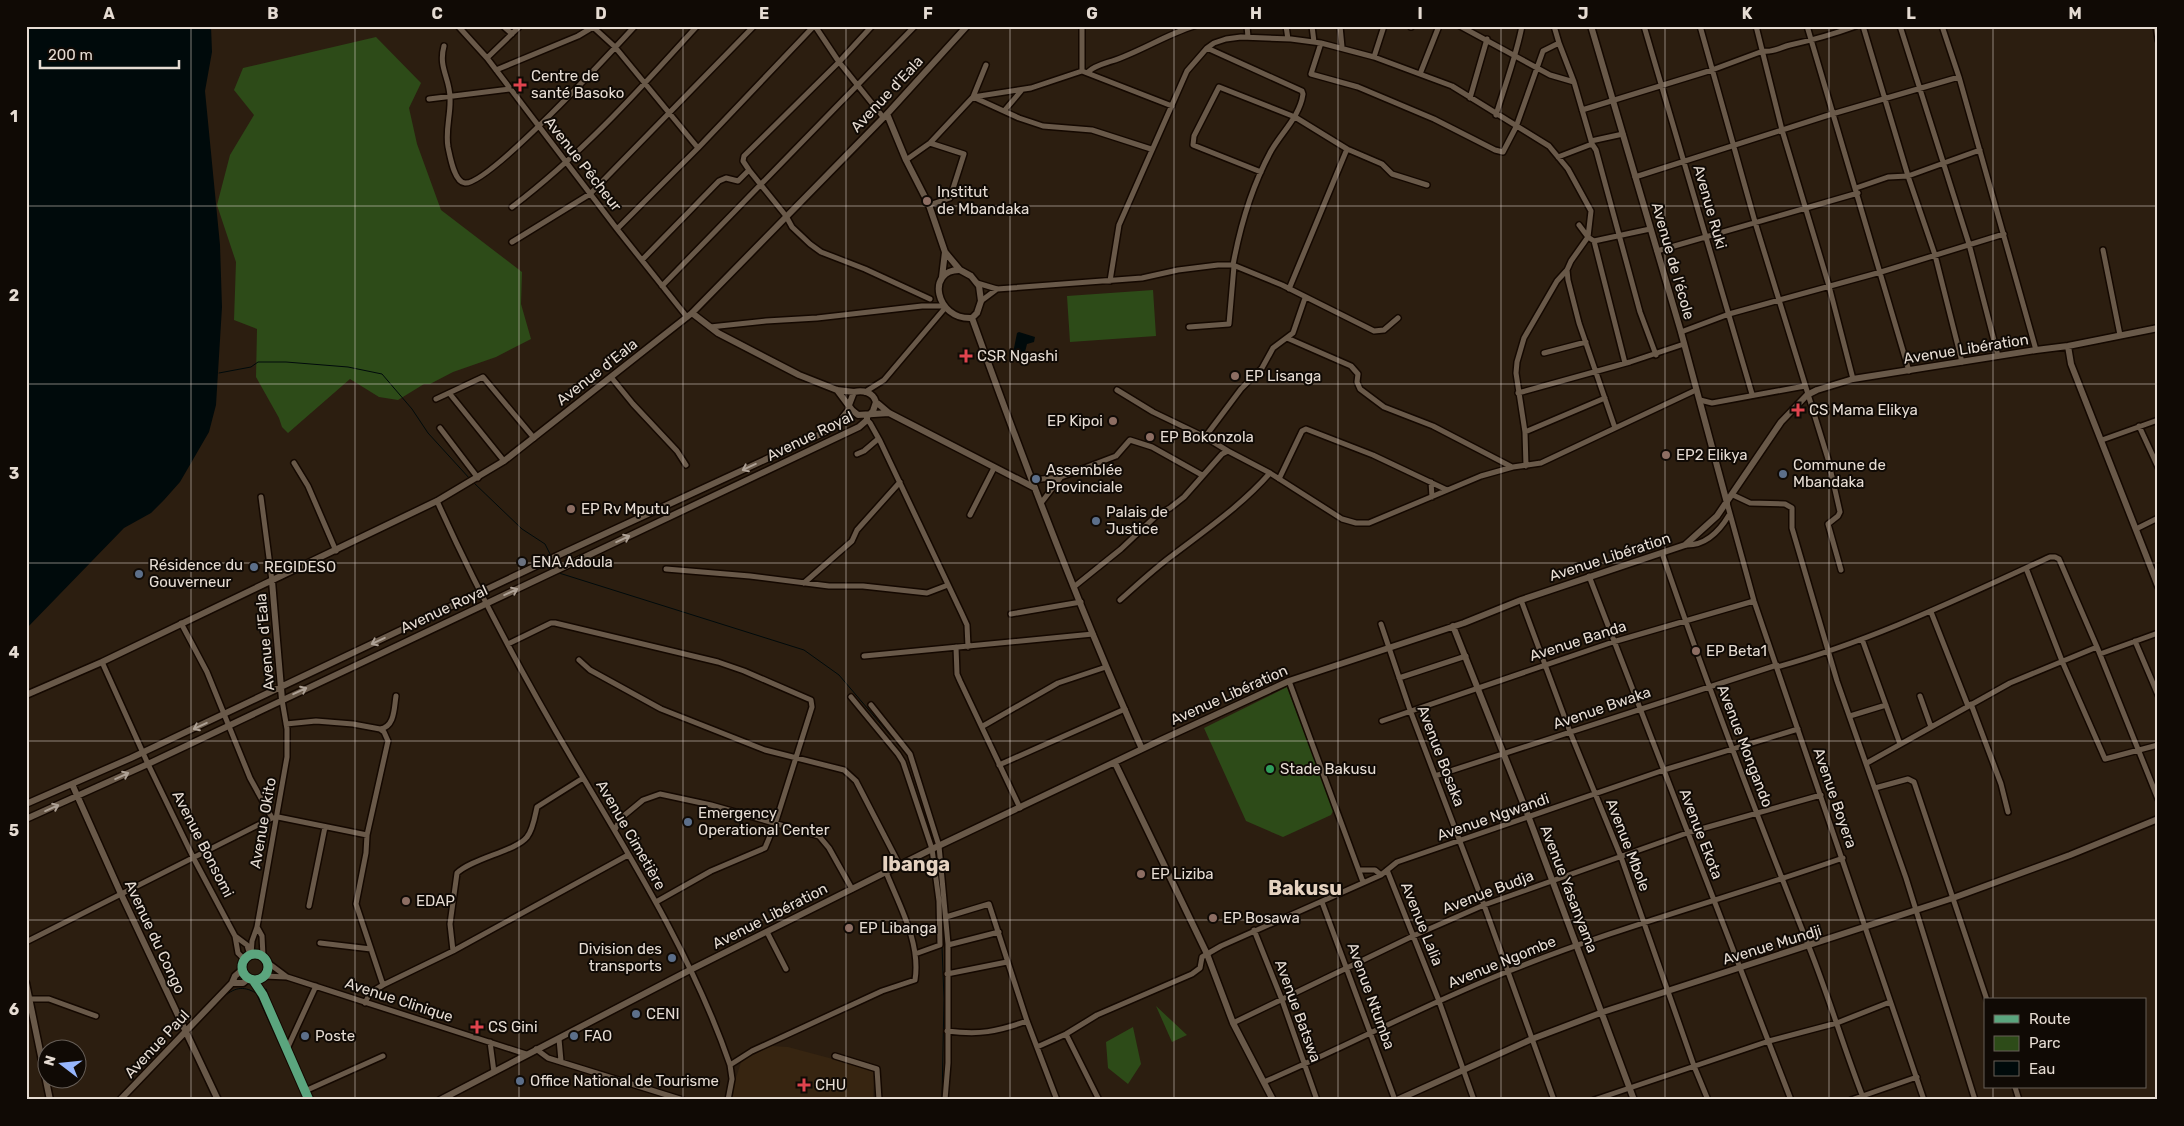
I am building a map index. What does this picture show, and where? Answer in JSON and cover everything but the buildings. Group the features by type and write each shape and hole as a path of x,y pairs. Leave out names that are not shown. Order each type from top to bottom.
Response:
{"main road":[{"path":"257,978 268,970 265,959 249,956 242,970 257,978 307,1096"}],"street":[{"path":"503,26 512,34"},
{"path":"487,58 520,26"},
{"path":"444,46 441,57 451,96 446,129 448,145 453,169 460,181 465,183 470,182 498,163 538,127 635,26"},
{"path":"512,207 566,162 644,84 697,26"},
{"path":"512,242 590,194 754,26"},
{"path":"617,229 698,148 814,26 839,62 885,116 929,205 945,252 960,270 971,276 981,289 981,301 977,313 972,318"},
{"path":"872,26 839,62 744,156 744,161 786,216 792,227 821,252 930,298"},
{"path":"662,286 915,26"},
{"name":"Avenue d'Eala","path":"282,700 272,581 437,501 477,479 534,438 690,315 885,116 967,26"},
{"path":"1082,26 1085,72"},
{"path":"973,97 1021,91 1057,81 1136,53 1181,28 1194,26"},
{"path":"1247,26 1248,37"},
{"path":"1286,26 1288,39"},
{"path":"1312,26 1314,42"},
{"path":"1340,26 1342,47"},
{"path":"1374,57 1384,26"},
{"path":"1420,74 1440,26"},
{"path":"1496,115 1504,86 1516,56 1522,26"},
{"path":"1554,26 1574,82 1591,143 1596,150 1640,312 1656,355"},
{"name":"Avenue de l'école","path":"1591,26 1681,332 1726,503"},
{"name":"Avenue Ruki","path":"1644,26 1752,394"},
{"path":"1700,26 1755,222 1828,459 1840,512 1828,524 1841,570"},
{"path":"1756,26 1782,130 1829,286 1853,379"},
{"path":"1807,26 1909,371"},
{"path":"1582,110 1661,84 1712,70 1763,51 1770,52 1790,45 1812,41 1856,26"},
{"path":"1863,26 1908,176 1935,255 1962,362"},
{"path":"1900,26 1942,164 1969,244 1998,356"},
{"path":"1942,26 1959,77 2036,350"},
{"path":"2156,26 2158,40"},
{"name":"Avenue Pêcheur","path":"461,27 487,58 538,127 662,286 690,315"},
{"path":"496,70 578,36 592,27 615,47 698,148"},
{"path":"1462,27 1559,79 1574,82"},
{"path":"1110,281 1118,224 1187,70 1214,43 1226,39 1248,37 1320,43 1342,47 1374,57 1452,86 1496,115 1549,146 1568,169 1591,210 1588,236 1567,270 1557,281 1524,338 1516,373 1525,432 1526,466"},
{"path":"1470,98 1487,39"},
{"path":"1320,43 1311,71 1313,75 1358,87 1434,118 1499,152 1503,152 1508,146 1543,51 1559,43"},
{"path":"1189,327 1230,324 1233,265 1239,233 1261,172 1294,117 1304,94 1302,91 1207,48"},
{"path":"906,160 930,143 973,97 986,65"},
{"path":"1085,72 1172,106"},
{"path":"1635,177 1832,114 1959,77"},
{"path":"1261,172 1193,145 1194,136 1219,87 1294,117 1347,149 1379,163 1392,174 1428,185"},
{"path":"429,98 510,89"},
{"path":"1004,111 1021,91"},
{"path":"973,97 1043,126 1092,130 1152,149"},
{"path":"1558,158 1591,143 1623,134"},
{"path":"929,205 950,198 964,154 930,143"},
{"path":"1289,289 1347,149"},
{"path":"1657,251 1806,207 1857,190 1888,177 1908,176 1980,150"},
{"path":"642,260 719,181 726,178 738,181 749,170"},
{"path":"1580,224 1594,241 1625,363"},
{"path":"1594,241 1650,229"},
{"path":"1681,332 1729,314 1881,272 2004,234"},
{"path":"2103,250 2120,335"},
{"path":"944,307 939,295 939,286 945,252"},
{"path":"977,283 997,289 1142,278 1218,265 1233,265 1289,289 1374,331 1384,330 1398,318"},
{"path":"942,277 950,271 960,270"},
{"path":"1567,270 1570,291 1615,428"},
{"path":"981,301 997,289"},
{"path":"922,306 930,298 939,295"},
{"path":"1205,438 1241,389 1262,368 1273,348 1287,338 1295,328 1305,298"},
{"path":"710,327 817,318 922,306 944,307 958,316 972,318"},
{"path":"690,315 718,333 791,371 837,390 865,392 877,386 922,337 944,307"},
{"path":"972,318 1035,488 1106,667 1142,749"},
{"name":"Avenue Libération","path":"440,1100 690,970 886,872 1288,681 1453,626 1589,576 1685,545 1708,526 1733,495 1764,444 1807,394 1853,379 2068,346 2158,328"},
{"path":"1287,338 1351,366 1358,374 1357,382 1360,389 1384,407 1433,426 1513,467"},
{"path":"1544,353 1586,342"},
{"path":"1518,392 1656,355 1684,344"},
{"path":"2068,346 2071,364 2158,586"},
{"path":"436,399 483,377 534,438"},
{"path":"612,377 633,404 677,451 686,465"},
{"path":"867,417 873,411 877,386"},
{"path":"1703,410 1712,403 1752,394 1805,386"},
{"path":"837,390 858,415 867,417 889,413"},
{"path":"1117,390 1153,412 1205,438 1224,451 1270,473 1342,519 1356,524 1369,523 1481,476 1513,467 1541,463 1696,390"},
{"path":"849,406 854,392"},
{"path":"865,392 889,413 1035,488"},
{"path":"450,394 504,461"},
{"path":"1525,432 1604,398"},
{"path":"1700,400 1712,403"},
{"name":"Avenue Royal","path":"26,804 143,753 556,556 825,432 840,421 849,406"},
{"path":"867,417 900,482 967,625 968,647"},
{"name":"Avenue Royal","path":"26,819 148,764 850,431 864,424 867,417"},
{"path":"2102,440 2158,420"},
{"path":"2139,426 2158,467"},
{"path":"440,428 477,479"},
{"path":"1280,479 1302,431 1306,429 1373,455 1447,490"},
{"path":"857,454 864,451 878,438"},
{"path":"1032,480 1061,477 1116,456 1130,440 1152,447 1202,475"},
{"path":"1074,586 1121,549 1157,515 1180,500 1224,451"},
{"path":"294,463 308,486 336,551"},
{"path":"970,515 994,468"},
{"path":"1120,600 1166,560 1253,492 1270,473"},
{"path":"1041,503 1061,477"},
{"path":"804,583 852,541 857,530 900,482"},
{"path":"1431,482 1432,497"},
{"path":"1733,495 1750,503 1784,504 1792,508 1792,528 1828,652 1867,763 1975,1100"},
{"path":"26,695 102,662 272,581 261,497"},
{"name":"Avenue Cimetière","path":"437,501 480,593 656,902 690,970 730,1065 732,1079 728,1100"},
{"name":"Avenue Boyera","path":"1726,503 1754,600 1924,1100"},
{"path":"1685,545 1696,545 1709,538 1723,525 1729,515"},
{"path":"2136,529 2158,518"},
{"name":"Avenue Mongando","path":"1662,553 1709,687 1781,880 1809,947 1863,1098"},
{"name":"Avenue Bwaka","path":"1435,776 1504,755 1641,708 1828,652 1931,612 2050,557 2059,559 2097,647"},
{"path":"2026,568 2062,661 2105,759 2158,745"},
{"path":"666,569 750,576 840,587 863,586 927,593 948,585"},
{"name":"Avenue Ekota","path":"1589,576 1613,642 1641,708 1712,900 1791,1100"},
{"name":"Avenue Mbole","path":"1521,600 1570,732 1621,856 1694,1066 1708,1100"},
{"name":"Avenue Banda","path":"1382,722 1410,710 1545,664 1754,600"},
{"path":"1011,614 1081,602"},
{"path":"1931,612 2001,784 2008,812"},
{"path":"508,644 551,623 555,623 718,662 744,671 811,700 812,706 767,844 762,850 711,870 656,902"},
{"path":"181,624 207,672 250,778 275,818"},
{"name":"Avenue Bosaka","path":"1381,624 1410,710 1484,905 1554,1100"},
{"name":"Avenue Yasanyama","path":"1453,626 1529,818 1603,1012 1634,1100"},
{"path":"2100,654 2158,633"},
{"path":"864,656 1093,634"},
{"path":"1862,639 1900,744"},
{"path":"2135,641 2158,696"},
{"path":"956,647 957,674 1020,808"},
{"path":"1867,763 2010,683 2097,647 2158,799"},
{"path":"1399,678 1466,656"},
{"path":"579,660 590,670 661,708 748,744 794,758 836,767 848,773 856,781 900,866"},
{"name":"Avenue Bonsomi","path":"102,662 194,859 235,936 238,953 249,956 247,945 235,936"},
{"path":"983,726 1058,683 1106,667"},
{"path":"1288,681 1363,882"},
{"path":"383,985 356,904 366,853 367,835 396,696"},
{"path":"1920,696 1931,726"},
{"path":"851,697 898,754 936,848 940,945 915,954"},
{"name":"Avenue Okito","path":"249,956 252,941 258,927 275,818 288,757 282,700"},
{"path":"871,705 910,754 936,848 948,945 947,1086 945,1100"},
{"path":"1850,716 1886,705"},
{"path":"999,765 1124,710"},
{"path":"286,724 335,722 380,729 387,727 391,722"},
{"path":"380,729 387,736 388,741"},
{"name":"Avenue Ngwandi","path":"1207,954 1254,930 1381,875 1397,862 1664,770 1798,729"},
{"path":"1114,763 1207,954 1233,1023 1272,1100"},
{"path":"453,951 450,924 457,873 479,860 524,840 531,830 537,807 584,778"},
{"path":"1875,788 1908,779 1914,782 1986,998"},
{"name":"Avenue du Congo","path":"72,784 121,894 218,1100"},
{"path":"615,830 620,819 643,800 660,794 711,805 814,834 823,839 852,890"},
{"name":"Avenue Budja","path":"1233,1023 1413,936 1484,905 1687,833 1821,795"},
{"path":"26,942 275,818 367,835"},
{"name":"Avenue Mundji","path":"1396,1100 1532,1039 1603,1012 1915,912 2070,855 2158,818"},
{"path":"608,819 620,819"},
{"path":"309,906 325,827"},
{"path":"365,1003 370,992 453,951 628,854"},
{"name":"Avenue Ngombe","path":"1264,1082 1508,971 1576,945 1712,900 1781,880 1842,858"},
{"path":"1359,870 1376,870 1381,875"},
{"name":"Avenue Lalia","path":"1387,870 1439,1001 1474,1100"},
{"path":"730,1065 752,1051 882,991 911,982 915,976 915,954 912,941 886,872"},
{"name":"Avenue Ntumba","path":"1322,902 1348,967 1370,1033 1396,1100"},
{"path":"946,918 989,904 1027,1020 1057,1100"},
{"name":"Avenue Okito","path":"258,927 262,936 265,959"},
{"name":"Avenue Batswa","path":"1254,930 1282,1000 1317,1100"},
{"path":"766,932 786,969"},
{"path":"948,945 999,932"},
{"path":"320,943 371,950"},
{"path":"1037,1047 1066,1034 1097,1015 1192,974 1200,968 1202,957 1207,954"},
{"path":"265,959 287,977"},
{"path":"947,974 1007,962"},
{"name":"Avenue Paul","path":"123,1098 232,983 235,976 242,970"},
{"name":"Avenue Clinique","path":"257,978 287,977 526,1054"},
{"name":"Avenue Paul","path":"232,983 257,978"},
{"path":"26,983 50,1100"},
{"path":"286,1050 316,986"},
{"path":"29,999 49,999 96,1016"},
{"path":"1594,1100 1769,1042 1837,1023 1890,1002"},
{"path":"947,1032 970,1034 994,1032 1027,1020"},
{"path":"1066,1034 1099,1100"},
{"path":"559,1039 561,1061"},
{"path":"490,1042 494,1072"},
{"path":"536,1049 548,1058 679,1099"},
{"path":"307,1096 383,1056"},
{"path":"835,1056 878,1069 879,1100"},
{"path":"1851,1100 1863,1098 1917,1077"},
{"path":"2015,1088 2019,1100"}],"shaded area":[{"name":"CHU","path":"772,1046 788,1047 874,1070 873,1100 729,1100 742,1059"}],"green space":[{"path":"376,37 421,83 409,108 417,144 441,210 522,272 521,304 531,339 496,357 453,372 430,384 424,384 398,400 379,397 350,379 288,433 282,427 256,377 257,329 234,320 236,262 217,205 230,155 254,115 234,90 243,68"},
{"path":"1153,290 1156,336 1070,342 1067,296"},
{"name":"Stade Bakusu","path":"1287,687 1334,809 1331,815 1283,837 1246,821 1204,728"},
{"path":"1156,1006 1187,1035 1172,1042"},
{"path":"1133,1027 1141,1064 1128,1084 1108,1068 1106,1042"}],"water":[{"path":"26,26 211,26 212,52 205,91 220,245 222,307 216,405 209,432 180,482 151,513 124,528 26,629"},
{"path":"1017,333 1035,337 1034,342 1027,344 1024,356 1013,353"}],"waterway":[{"path":"219,373 251,367 258,362 286,362 348,367 382,374 412,409 428,433 470,479"},
{"path":"473,482 522,529 545,544 551,556"},
{"path":"559,573 804,650 839,675 908,756 935,844"},
{"path":"936,851 939,882"},
{"path":"942,946 944,999 942,1100"},
{"path":"222,998 230,992 242,988 256,993 294,1077"},
{"path":"266,989 274,1010"},
{"path":"153,1070 185,1037"}],"place":[{"name":"Centre de santé Basoko","path":"520,85"},
{"name":"Institut de Mbandaka","path":"927,201"},
{"name":"CSR Ngashi","path":"966,356"},
{"name":"EP Lisanga","path":"1235,376"},
{"name":"CS Mama Elikya","path":"1798,410"},
{"name":"EP Kipoi","path":"1113,421"},
{"name":"EP Bokonzola","path":"1150,437"},
{"name":"EP2 Elikya","path":"1666,455"},
{"name":"Commune de Mbandaka","path":"1783,474"},
{"name":"Assemblée Provinciale","path":"1036,479"},
{"name":"EP Rv Mputu","path":"571,509"},
{"name":"Palais de Justice","path":"1096,521"},
{"name":"ENA Adoula","path":"522,562"},
{"name":"REGIDESO","path":"254,567"},
{"name":"Résidence du Gouverneur","path":"139,574"},
{"name":"EP Beta1","path":"1696,651"},
{"name":"Stade Bakusu","path":"1270,769"},
{"name":"Emergency Operational Center","path":"688,822"},
{"name":"EP Liziba","path":"1141,874"},
{"name":"EDAP","path":"406,901"},
{"name":"EP Bosawa","path":"1213,918"},
{"name":"EP Libanga","path":"849,928"},
{"name":"Division des transports","path":"672,958"},
{"name":"CENI","path":"636,1014"},
{"name":"CS Gini","path":"477,1027"},
{"name":"Poste","path":"305,1036"},
{"name":"FAO","path":"574,1036"},
{"name":"Office National de Tourisme","path":"520,1081"},
{"name":"CHU","path":"804,1085"}],"district":[{"name":"Ibanga","path":"916,864"},
{"name":"Bakusu","path":"1305,888"}]}
